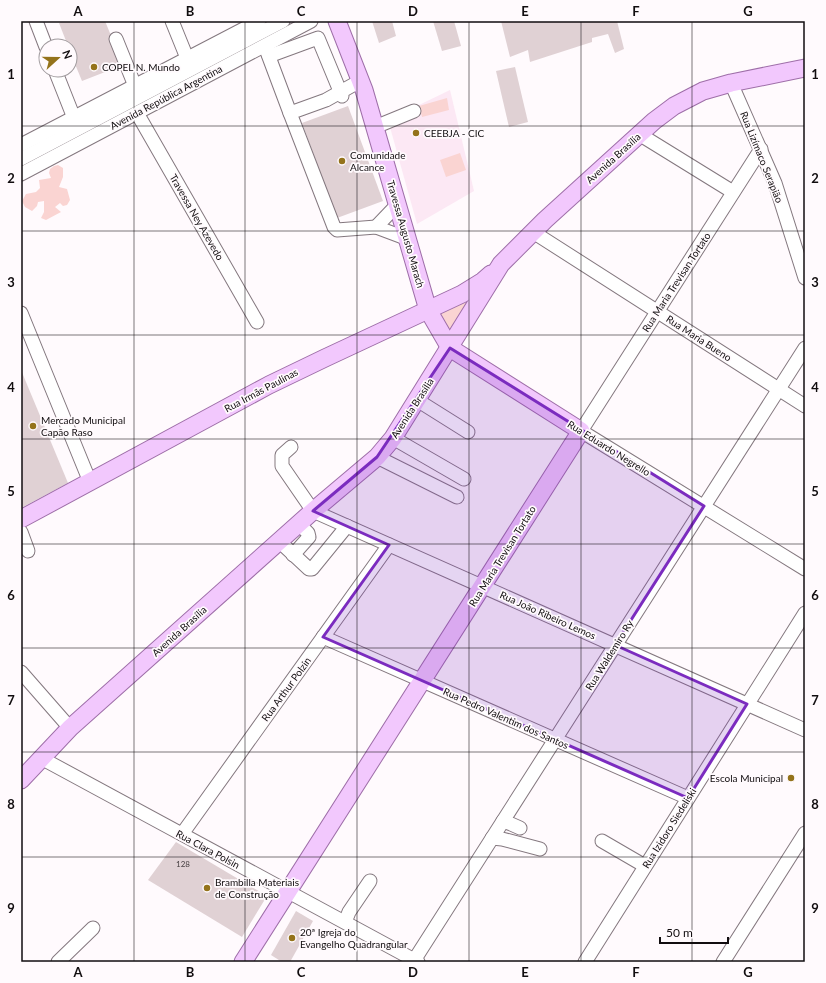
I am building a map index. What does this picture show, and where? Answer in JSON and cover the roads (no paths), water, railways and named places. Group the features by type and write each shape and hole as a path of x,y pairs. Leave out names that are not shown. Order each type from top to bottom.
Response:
{"main road":[{"name":"Travessa Augusto Marach","path":"337,21 362,86 375,127 428,310"},
{"name":"Avenida Brasília","path":"21,780 70,728 279,541 377,458 393,438 501,264 533,232 639,134 663,114 689,97 703,90 731,83 804,71"},
{"name":"Rua Irmãs Paulinas","path":"21,519 290,374 473,288 501,264"},
{"name":"Rua Eduardo Negrello","path":"428,310 450,348 581,431"},
{"name":"Rua Maria Trevisan Tortato","path":"243,962 581,431"}],"street":[{"path":"36,21 43,38"},
{"path":"172,21 187,58"},
{"path":"21,145 259,21"},
{"path":"21,158 283,21"},
{"name":"Avenida República Argentina","path":"21,174 137,112 267,51 311,21"},
{"path":"339,94 318,38 267,51 334,227 341,231 376,227 408,239"},
{"path":"116,40 135,86"},
{"path":"58,78 74,118"},
{"name":"Rua Lizímaco Serapião","path":"731,83 775,183 805,278"},
{"path":"290,113 362,86"},
{"path":"375,127 414,111"},
{"name":"Travessa Ney Azevedo","path":"137,112 257,322"},
{"path":"639,134 733,192"},
{"name":"Rua Maria Trevisan Tortato","path":"581,431 761,149"},
{"path":"376,227 398,204"},
{"name":"Rua Maria Bueno","path":"533,232 805,406"},
{"path":"21,314 90,482"},
{"name":"Rua Waldemiro Ry","path":"415,961 805,348"},
{"path":"417,400 468,432"},
{"name":"Rua Eduardo Negrello","path":"581,431 805,569"},
{"path":"393,438 464,479"},
{"path":"291,447 282,455 282,466 314,511"},
{"path":"377,458 457,497"},
{"name":"Rua João Ribeiro Lemos","path":"314,511 805,730"},
{"path":"293,555 309,537 308,533 299,524"},
{"path":"279,541 309,569 312,569 347,526"},
{"path":"21,532 28,551"},
{"name":"Rua Arthur Polzin","path":"182,834 389,545"},
{"name":"Rua Izidoro Siedeliski","path":"584,962 805,613"},
{"name":"Rua Pedro Valentim dos Santos","path":"323,637 688,798"},
{"path":"21,672 70,728"},
{"name":"Rua Clara Polsin","path":"41,758 415,961"},
{"path":"503,821 520,828"},
{"path":"723,962 805,833"},
{"path":"492,838 502,839 540,850"},
{"path":"602,841 645,866"},
{"path":"345,922 349,912 370,880"},
{"path":"58,962 93,928"}],"place":[{"name":"COPEL N. Mundo","path":"94,67"},
{"name":"CEEBJA - CIC","path":"416,133"},
{"name":"Comunidade Alcance","path":"342,161"},
{"name":"Mercado Municipal Capão Raso","path":"33,426"},
{"name":"Escola Municipal","path":"791,778"},
{"name":"Brambilla Materiais de Construção","path":"207,888"},
{"name":"20ª Igreja do Evangelho Quadrangular","path":"292,938"}]}
